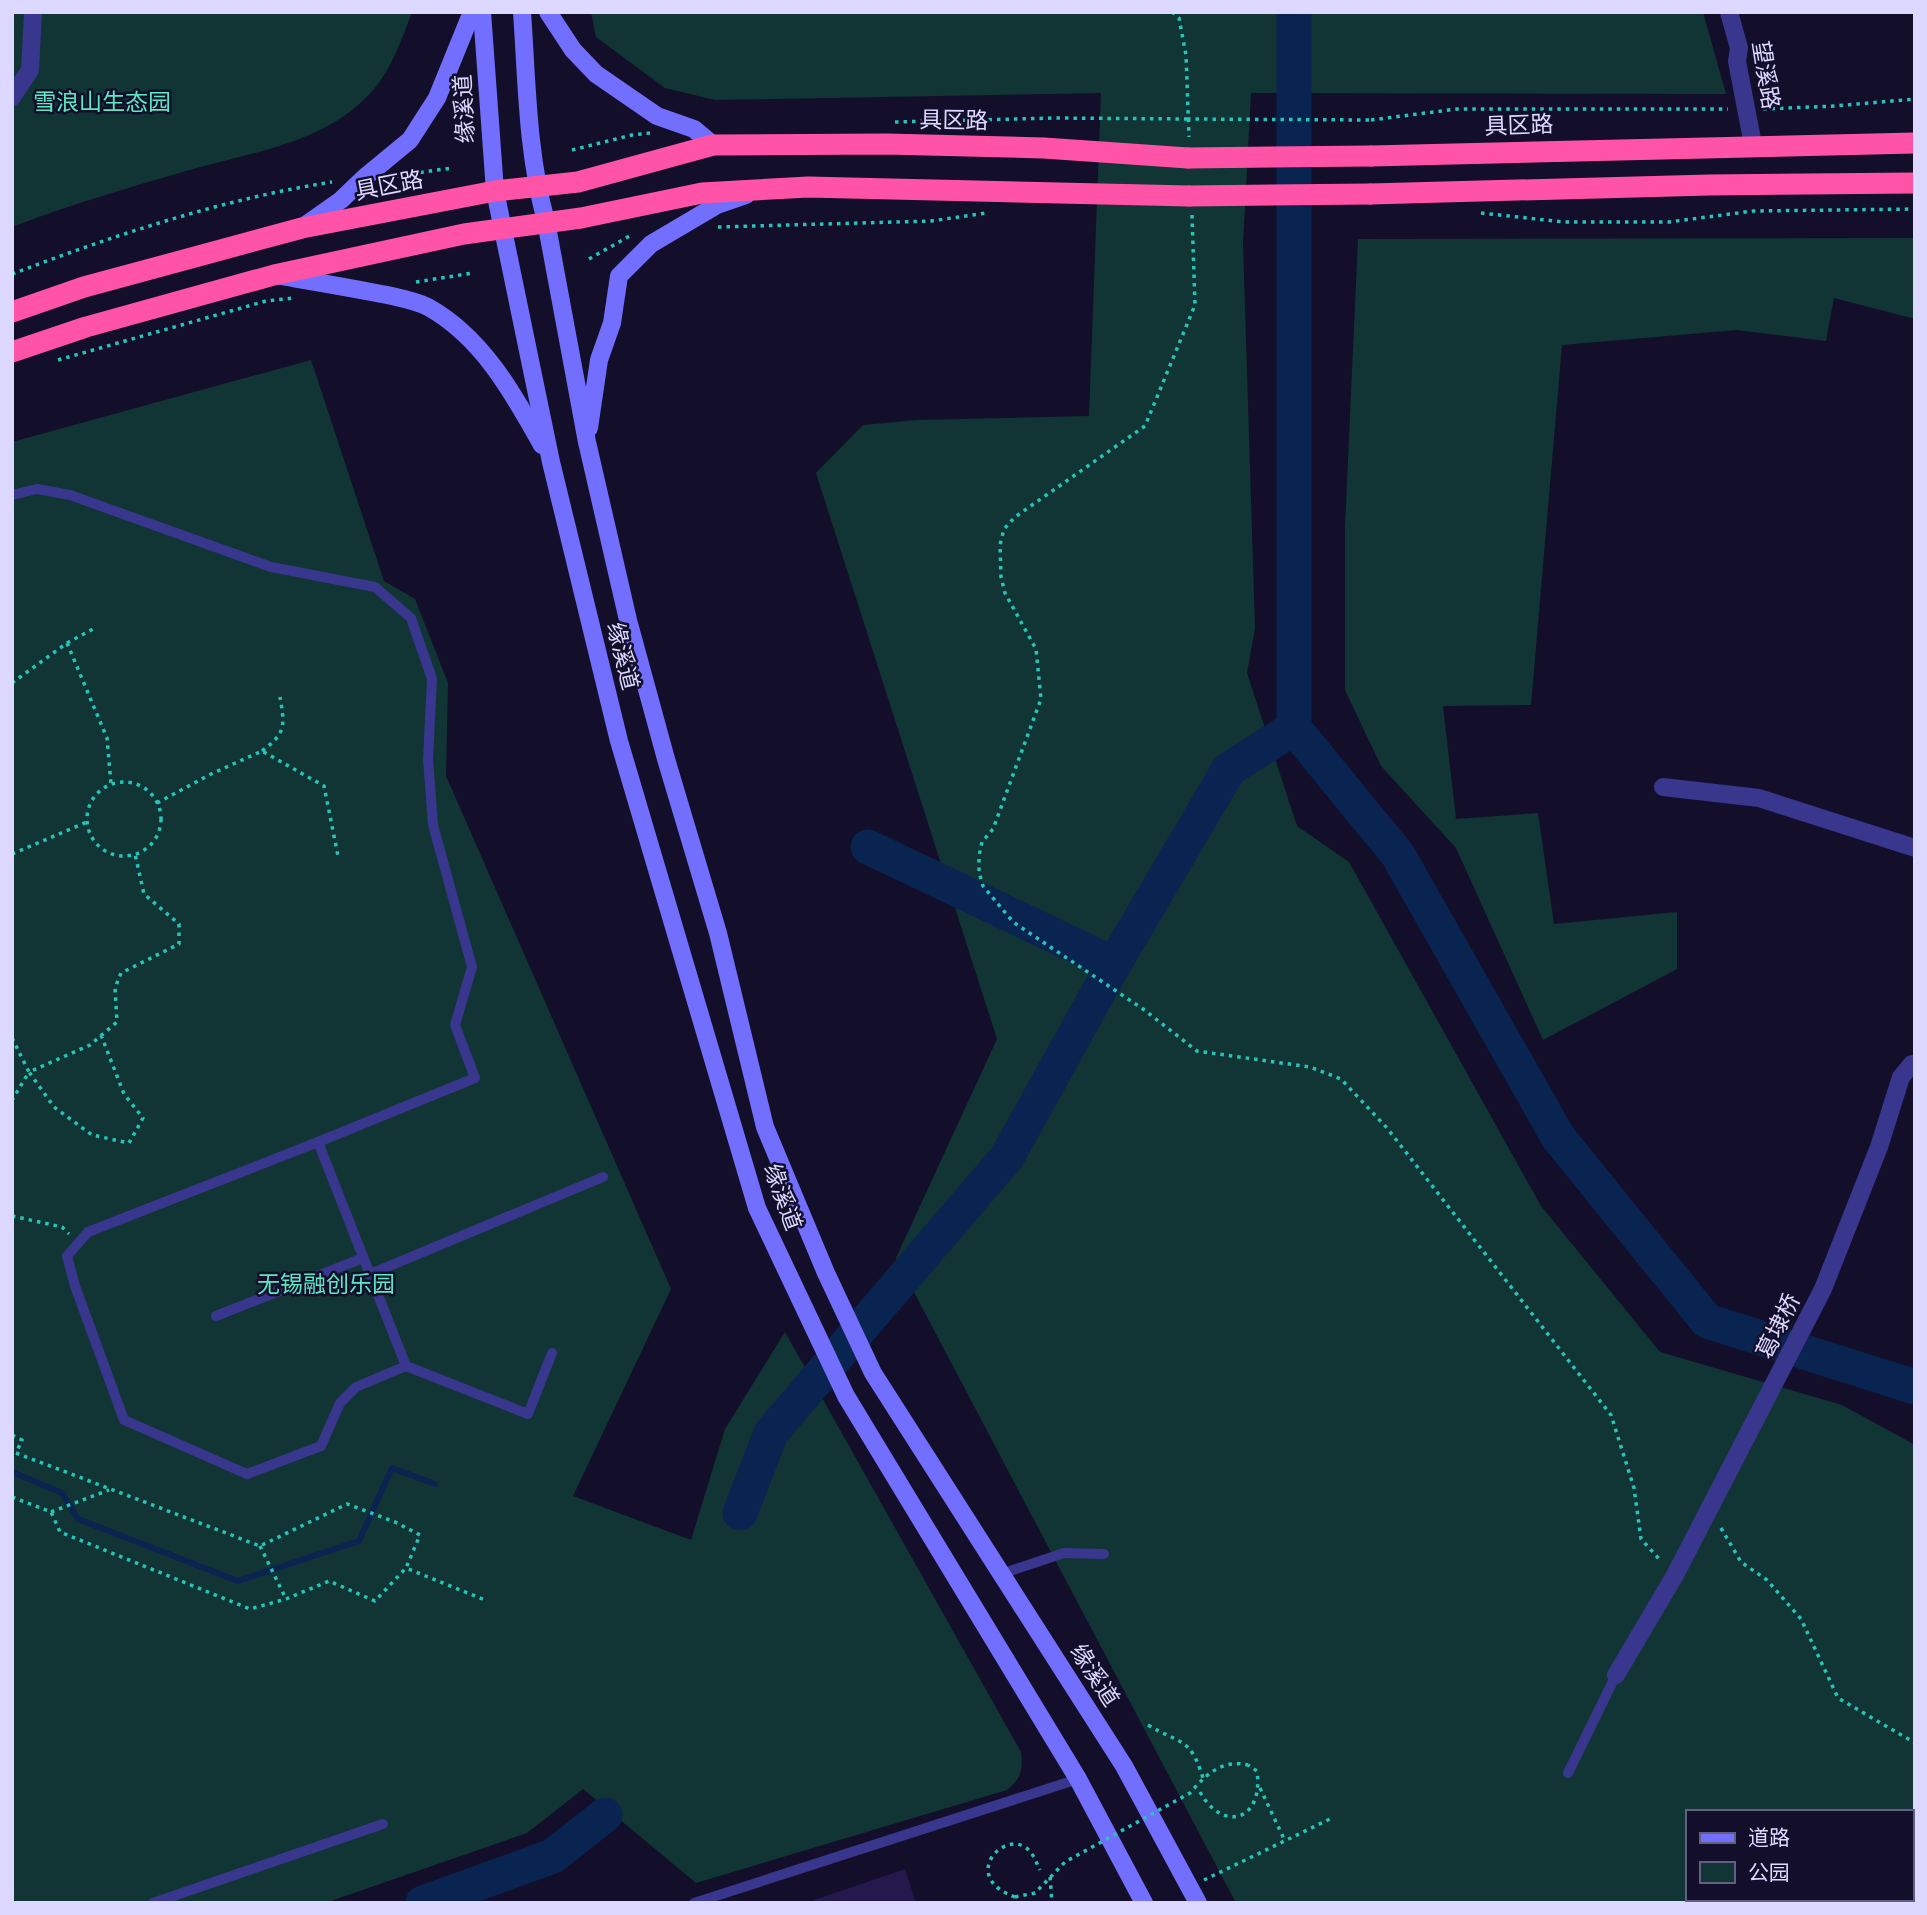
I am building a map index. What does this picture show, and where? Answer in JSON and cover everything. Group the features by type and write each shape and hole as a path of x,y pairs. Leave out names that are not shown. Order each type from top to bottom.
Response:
{"highway":[{"name":"具区路","path":"12,312 84,287 302,228 495,191 578,182 713,145 1189,148 1371,156 1915,143"},
{"path":"12,352 86,327 274,275 464,234 581,218 702,193 808,187 1190,202 1370,194 1709,185 1915,183"}],"main road":[{"path":"302,228 341,201 410,140 437,98 472,12"},
{"name":"缘溪道","path":"482,12 495,191 551,462 619,741 757,1208 846,1396 1078,1779"},
{"name":"缘溪道","path":"522,12 536,186 546,221 587,442 628,620 718,933 765,1127 826,1273 873,1373 1124,1766 1194,1895"},
{"path":"548,12 573,50 596,74 657,116 694,129 713,145"},
{"path":"587,442 599,360 612,323 619,276 651,244 717,205 762,189"},
{"path":"274,275 403,299 426,306 465,332 515,397 551,462"},
{"path":"1078,1779 1144,1903"}],"street":[{"path":"12,97 30,70 33,12"},
{"name":"望溪路","path":"1729,12 1739,48 1737,61 1753,145"},
{"path":"1663,787 1759,798 1915,848"},
{"name":"葛埭桥","path":"1616,1675 1675,1576 1823,1289 1879,1147 1901,1077 1915,1064"}],"lane":[{"path":"12,495 37,488 70,495 271,567 375,587 411,618 432,679 428,759 433,825 472,967 455,1025 475,1078 88,1232 67,1256 75,1286 124,1420 247,1474 321,1446 341,1403 356,1387 406,1366 528,1414 552,1353"},
{"path":"318,1142 406,1366"},
{"path":"370,1274 603,1177"},
{"path":"216,1316 363,1258"},
{"path":"1001,1574 1064,1553 1104,1554"},
{"path":"1567,1773 1616,1675"},
{"path":"694,1903 1078,1779"},
{"path":"153,1903 383,1824"}],"path":[{"path":"1172,12 1179,18 1186,55 1189,148"},
{"name":"具区路","path":"1187,119 1371,120 1457,109 1746,109 1835,106 1915,99"},
{"name":"具区路","path":"12,274 100,240 284,190 452,168"},
{"path":"1190,202 1195,305 1145,426 1015,517 1004,529 1000,545 1001,577 1005,593 1036,649 1041,699 993,829 982,842 979,872 983,886 1013,922 1143,1009 1198,1051 1310,1066 1341,1079 1387,1128 1611,1415 1634,1489 1641,1539 1675,1576"},
{"path":"1474,213 1564,222 1669,222 1753,211 1915,209"},
{"path":"681,226 930,221 993,212"},
{"path":"589,259 641,229"},
{"path":"411,282 473,273"},
{"path":"52,361 266,302 294,298"},
{"path":"12,683 67,643 93,629"},
{"path":"67,643 107,738 111,785"},
{"path":"158,803 211,774 262,751 277,740 284,721 280,697"},
{"path":"262,751 324,786 338,856"},
{"path":"135,784 147,790 158,803 162,823 158,835 151,845 135,855 117,856 106,852 90,834 88,811 93,800 111,785 135,784"},
{"path":"12,854 87,822"},
{"path":"12,1100 29,1072 90,1045 117,1022 115,988 121,973 179,944 179,924 144,894 135,855"},
{"path":"12,1038 29,1072 54,1107 92,1135 129,1143 143,1118 124,1094 101,1035"},
{"path":"12,1216 62,1227 79,1243"},
{"path":"14,1436 22,1440 16,1453 260,1546 286,1599"},
{"path":"12,1497 51,1512 111,1489"},
{"path":"51,1512 60,1532 250,1609 286,1599 329,1581 374,1601 406,1568 420,1535 395,1522 347,1504 260,1546"},
{"path":"1711,1507 1741,1562 1767,1580 1801,1619 1838,1698 1915,1743"},
{"path":"406,1568 485,1600"},
{"path":"1148,1725 1164,1735 1182,1740 1191,1748 1203,1778"},
{"path":"1040,1870 1025,1846 1013,1843 990,1858 987,1870 992,1885 1002,1893 1015,1897 1035,1893 1065,1862 1190,1793 1203,1778 1234,1761 1248,1765 1256,1771 1259,1786 1285,1841"},
{"path":"1200,1792 1214,1810 1227,1816 1241,1815 1250,1810 1257,1799 1259,1786"},
{"path":"1194,1895 1285,1841 1330,1819"},
{"path":"1050,1878 1052,1903"}],"green space":[{"name":"雪浪山生态园","path":"12,12 412,12 396,52 380,81 355,108 334,122 287,143 120,190 12,227"},
{"path":"591,12 1703,12 1726,94 1251,93 1243,244 1255,628 1247,673 1297,826 1349,862 1541,1206 1660,1352 1842,1405 1915,1445 1915,1903 1236,1903 896,1258 997,1039 816,473 863,425 917,420 1089,416 1101,93 715,100 665,88 596,37"},
{"path":"1915,238 1915,319 1834,298 1826,341 1737,330 1562,345 1531,705 1443,706 1456,819 1538,813 1554,924 1677,912 1677,969 1543,1040 1456,848 1381,766 1345,690 1345,527 1358,239"},
{"name":"无锡融创乐园","path":"311,360 384,581 415,599 448,683 446,776 671,1289 573,1496 691,1540 725,1429 785,1332 1021,1752 1020,1774 1007,1790 696,1883 583,1789 527,1833 325,1903 12,1903 12,442"}],"building":[{"path":"905,1869 916,1903 814,1903 814,1900"}],"waterway":[{"path":"1294,12 1294,728"},
{"path":"740,1513 771,1433 1007,1157 1114,964 1229,769 1294,728 1398,855 1558,1137 1707,1321 1915,1387"},
{"path":"868,847 1114,964"},
{"path":"12,1472 62,1493 78,1519 238,1581 359,1541 392,1468 435,1484"},
{"path":"423,1903 553,1856 605,1815"}]}
